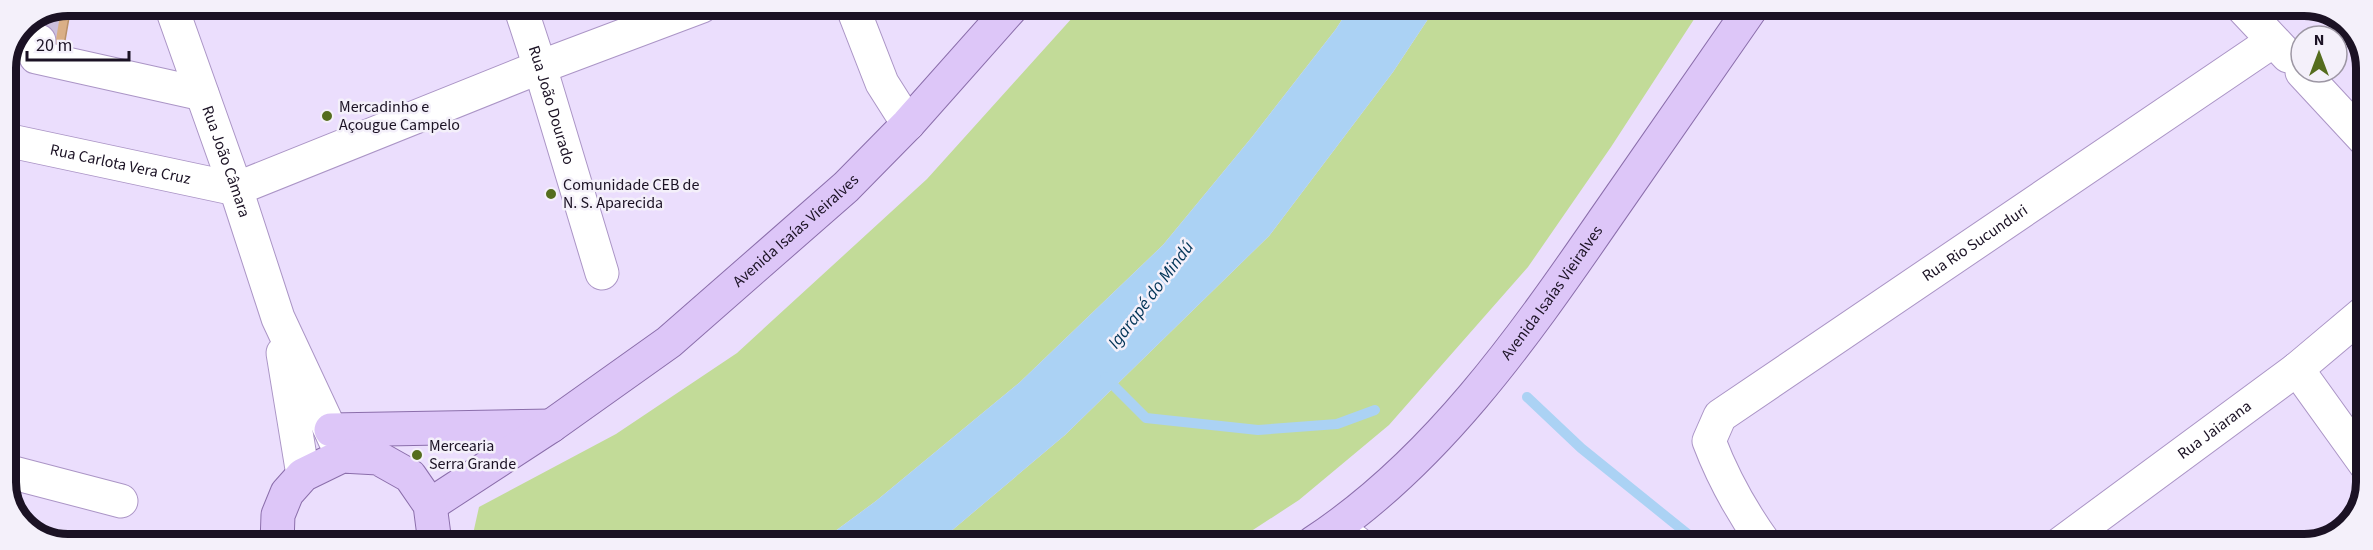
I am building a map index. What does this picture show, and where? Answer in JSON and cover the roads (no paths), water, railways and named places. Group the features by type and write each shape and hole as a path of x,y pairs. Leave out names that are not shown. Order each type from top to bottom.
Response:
{"main road":[{"name":"Avenida Isaías Vieiralves","path":"430,505 551,426 669,342 846,187 908,124 1004,16"},
{"name":"Avenida Isaías Vieiralves","path":"1340,534 1463,408 1510,351 1567,275 1746,16"},
{"path":"275,534 278,515 287,493 337,443 551,426"},
{"path":"337,443 378,458 410,476 430,505 434,534"}],"street":[{"name":"Rua João Câmara","path":"175,16 236,189 278,318 337,443"},
{"name":"Rua João Dourado","path":"523,16 602,273"},
{"path":"236,189 540,67 675,16"},
{"path":"856,16 882,84 908,124"},
{"path":"2250,16 2289,58"},
{"name":"Rua Rio Sucunduri","path":"1758,534 1718,464 1709,441 1720,416 2273,41"},
{"path":"39,42 36,57 202,94"},
{"path":"2314,84 2356,130"},
{"name":"Rua Carlota Vera Cruz","path":"16,142 236,189"},
{"name":"Rua João Câmara","path":"278,318 303,475"},
{"name":"Rua Jaiarana","path":"2079,534 2297,369 2356,319"},
{"path":"2297,369 2356,451"},
{"path":"17,474 121,501"}],"water":[{"name":"Igarapé do Mindú","path":"1344,16 1430,16 1393,72 1269,236 1065,435 948,534 831,534 876,501 1019,383 1163,245 1252,137"}],"waterway":[{"path":"1105,377 1146,418 1258,430 1337,424 1375,410"},
{"path":"1527,397 1581,448 1688,534"}],"tunnel":[{"path":"39,41 42,23"}],"place":[{"name":"Mercadinho e Açougue Campelo","path":"327,116"},
{"name":"Comunidade CEB de N. S. Aparecida","path":"551,194"},
{"name":"Mercearia Serra Grande","path":"417,455"}]}
